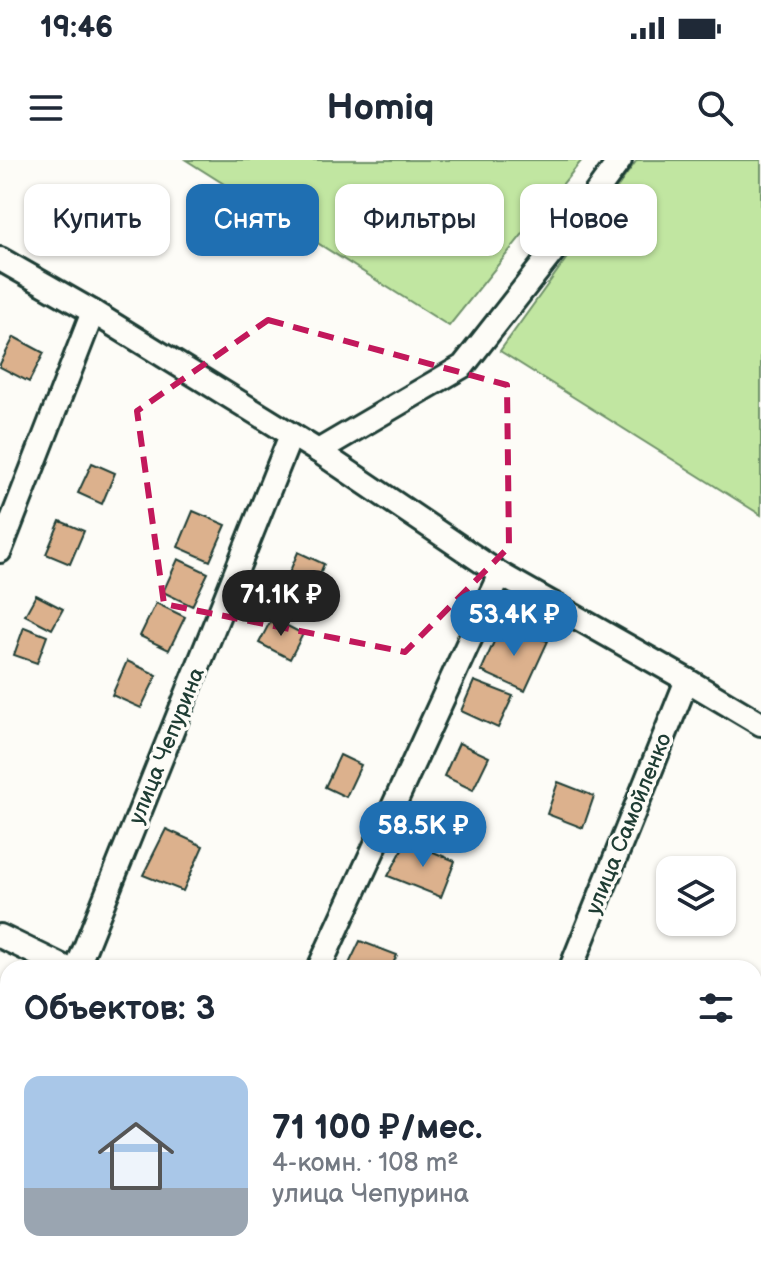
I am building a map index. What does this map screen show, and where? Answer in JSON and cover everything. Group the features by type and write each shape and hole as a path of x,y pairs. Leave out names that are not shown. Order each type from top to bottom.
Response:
{"street":[{"path":"318,451 463,366 620,160"},
{"path":"0,259 93,312 318,451 500,574 761,724"},
{"path":"0,551 93,312"},
{"name":"улица Чепурина","path":"80,960 291,435"},
{"path":"323,960 500,574"},
{"name":"улица Самойленко","path":"574,960 687,680"},
{"path":"0,936 50,960"}],"highlighted area":[{"path":"268,320 507,385 509,547 405,652 164,604 137,411"}],"green space":[{"path":"186,160 582,160 563,184 520,184 520,237 449,326 338,256 504,256 504,184 335,184 335,254 319,244 319,184 224,184"},
{"path":"637,160 761,160 761,515 500,351 568,256 657,256 657,184 620,184"}],"building":[{"path":"14,337 44,353 29,382 0,367"},
{"path":"92,463 115,473 102,504 78,493"},
{"path":"193,511 226,525 210,561 178,547"},
{"path":"60,521 84,531 70,564 46,554"},
{"path":"298,552 324,564 313,590 287,578"},
{"path":"178,559 208,573 192,606 163,592"},
{"path":"36,595 63,609 52,629 25,615"},
{"path":"156,603 185,617 169,650 140,636"},
{"path":"272,618 303,634 290,659 259,643"},
{"path":"24,627 47,636 37,663 14,655"},
{"path":"500,628 548,641 525,691 481,671"},
{"path":"127,661 157,675 141,708 112,695"},
{"path":"474,681 513,696 498,728 461,711"},
{"path":"459,743 489,757 473,790 444,776"},
{"path":"340,755 361,765 346,797 325,787"},
{"path":"558,782 594,796 583,828 547,814"},
{"path":"166,829 203,846 183,891 143,875"},
{"path":"407,841 455,861 441,897 388,876"},
{"path":"360,941 397,955 395,960 351,960"}]}
